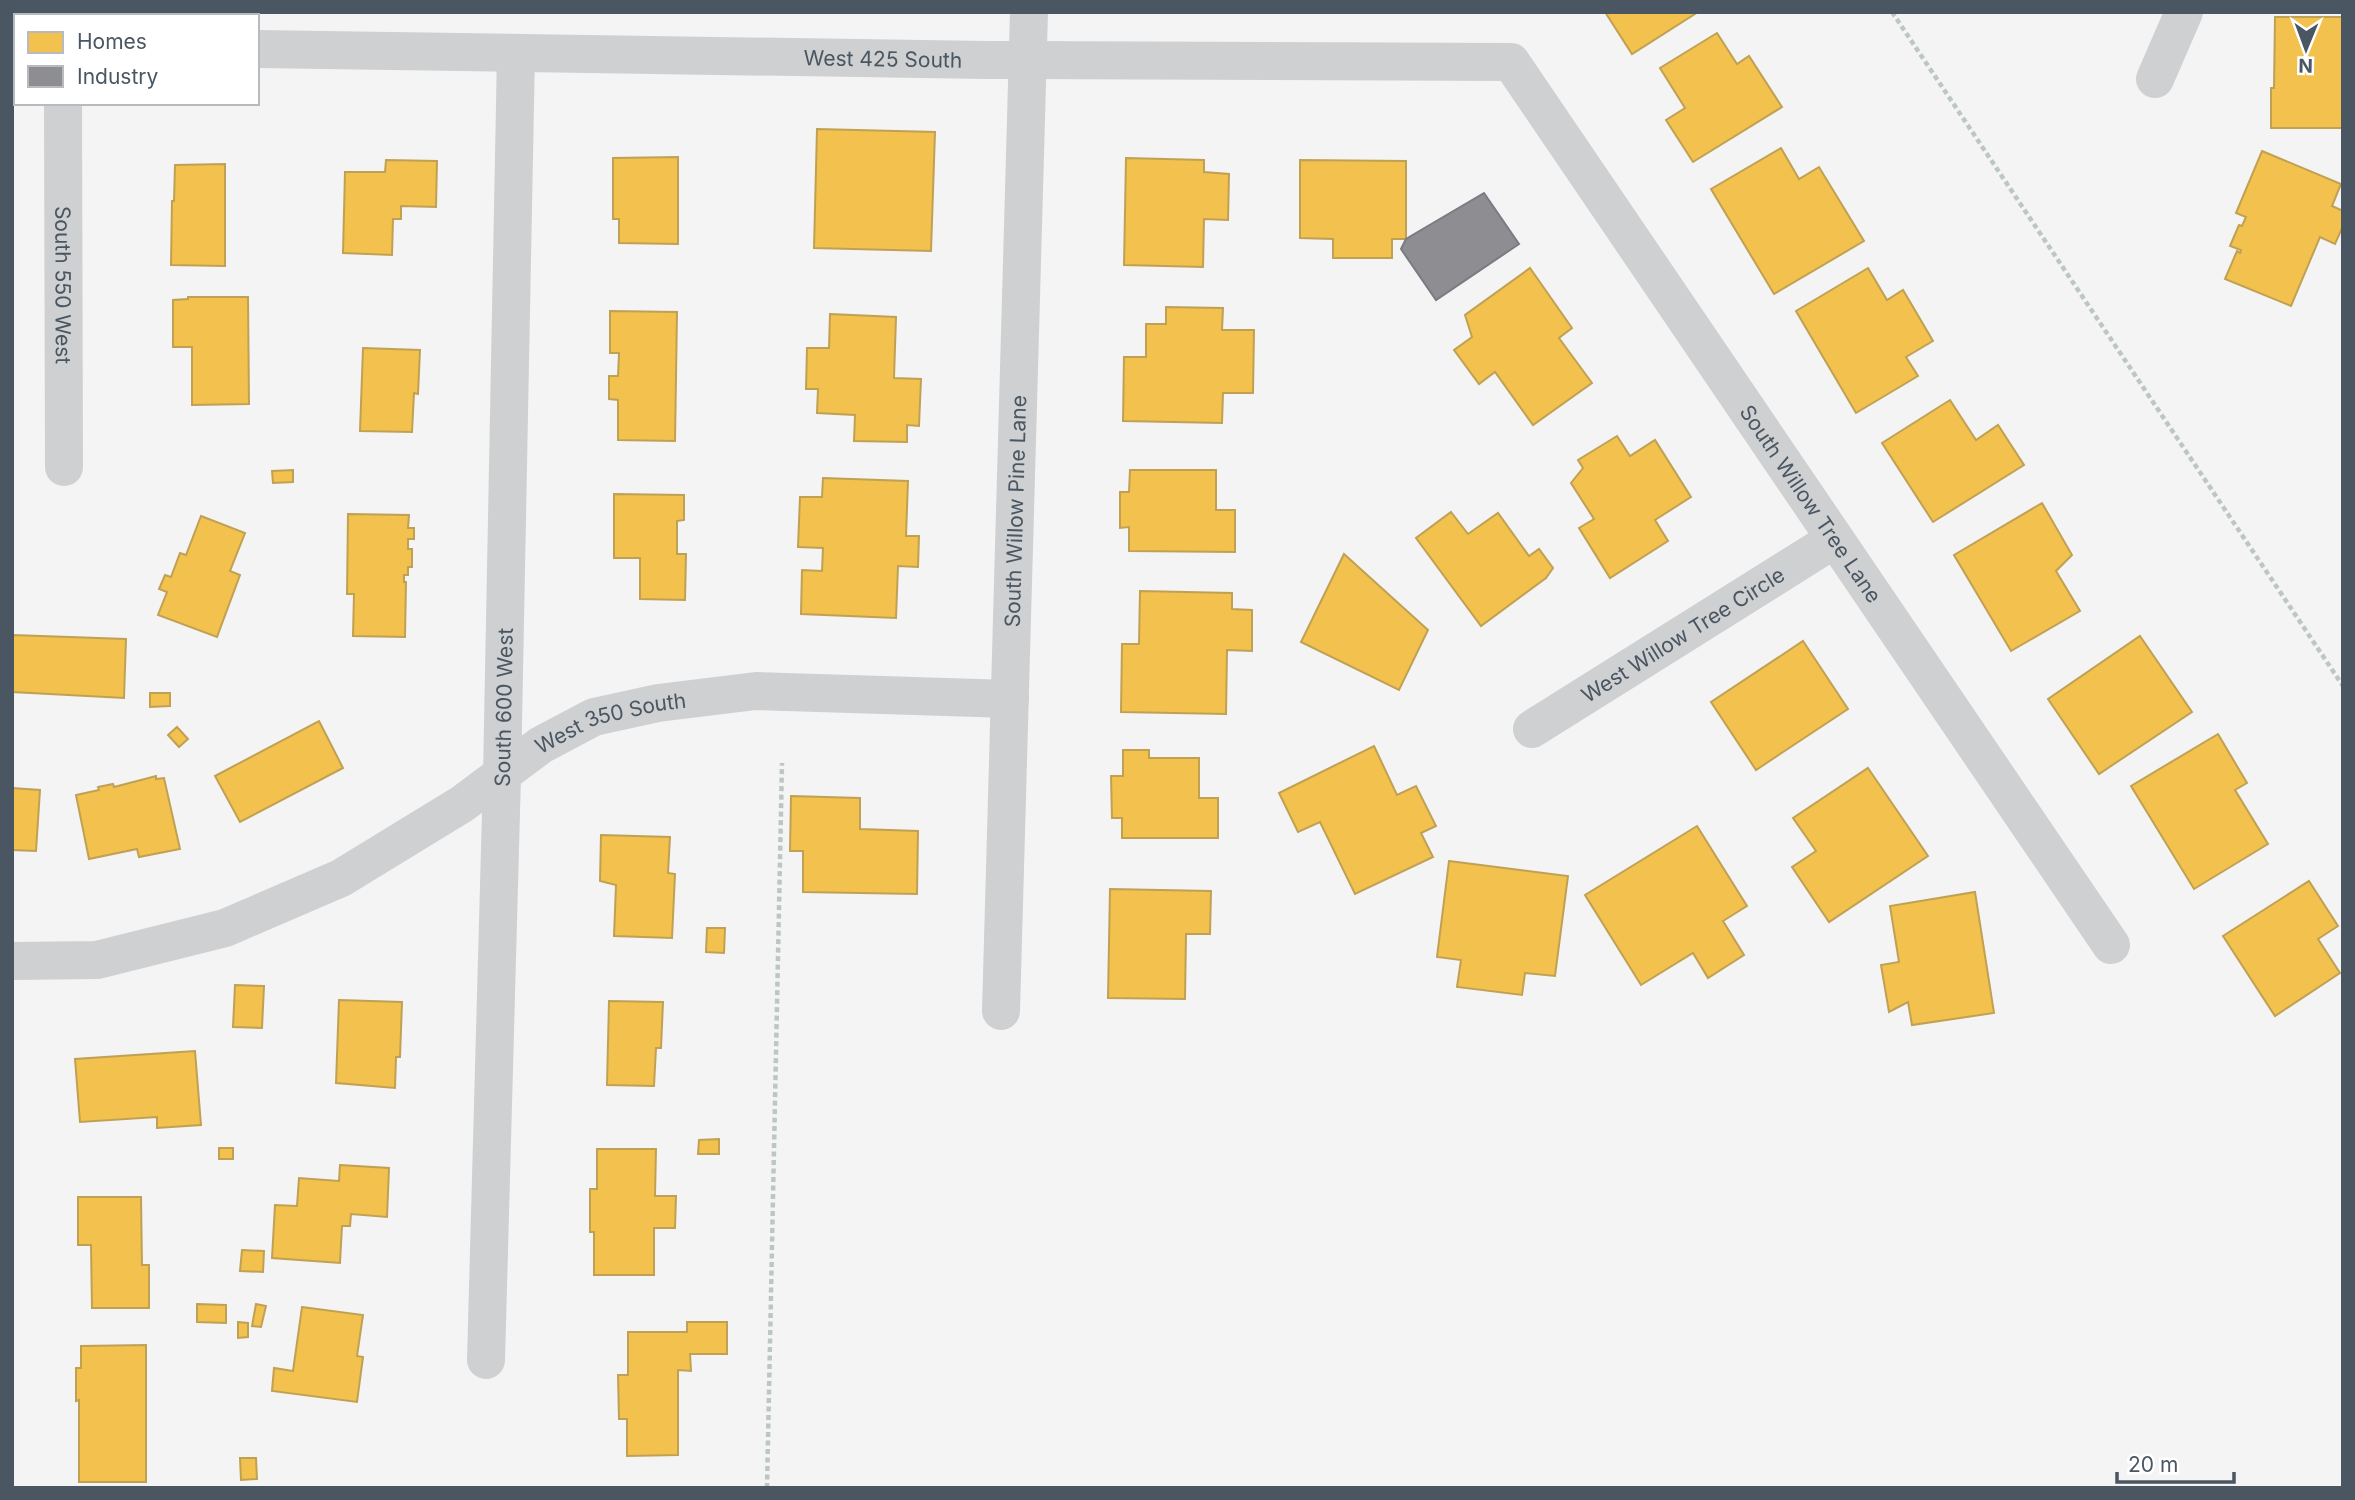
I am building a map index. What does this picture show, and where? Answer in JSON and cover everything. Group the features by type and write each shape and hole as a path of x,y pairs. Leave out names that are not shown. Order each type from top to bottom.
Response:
{"street":[{"name":"South Willow Pine Lane","path":"1001,1011 1029,12"},
{"path":"2155,79 2184,12"},
{"name":"West 425 South","path":"259,49 1028,61 1511,62"},
{"name":"South 600 West","path":"486,1360 502,776 516,53"},
{"name":"South Willow Tree Lane","path":"1511,62 2111,945"},
{"name":"South 550 West","path":"63,105 64,467"},
{"name":"West Willow Tree Circle","path":"1532,729 1835,539"},
{"name":"West 350 South","path":"12,961 97,960 225,929 341,878 462,804 541,745 594,717 658,703 755,691 1010,699"}],"path":[{"path":"1892,12 2343,686"},
{"path":"767,1488 782,763"}],"building: Homes":[{"path":"1605,12 1698,12 1632,54"},
{"path":"2275,17 2343,17 2343,128 2271,128"},
{"path":"1717,33 1737,64 1749,56 1782,107 1693,162 1666,120 1685,108 1660,68"},
{"path":"817,129 935,132 931,251 814,248"},
{"path":"1781,148 1799,179 1819,167 1864,241 1774,294 1711,189"},
{"path":"2262,151 2341,184 2332,206 2343,211 2343,226 2335,244 2320,237 2291,306 2225,279 2237,251 2240,253 2241,250 2230,246 2239,225 2242,226 2246,217 2236,213"},
{"path":"678,157 678,244 619,243 619,219 613,219 613,158"},
{"path":"1126,158 1204,160 1204,172 1229,174 1228,220 1204,219 1203,267 1124,265"},
{"path":"386,160 437,161 436,207 401,206 401,219 393,219 392,255 343,253 345,172 385,172"},
{"path":"1300,160 1406,161 1406,239 1392,239 1392,258 1333,258 1333,239 1300,238"},
{"path":"225,164 225,266 171,265 175,165"},
{"path":"1530,268 1572,328 1559,338 1592,383 1533,425 1495,372 1479,384 1454,350 1472,337 1465,315"},
{"path":"1868,268 1887,300 1903,290 1933,341 1906,357 1918,376 1856,413 1796,311"},
{"path":"188,297 248,297 249,404 192,405 192,347 173,347 173,300"},
{"path":"1166,307 1223,308 1222,330 1254,330 1253,393 1223,393 1222,423 1123,421 1124,357 1146,357 1146,324 1166,324"},
{"path":"610,311 677,312 675,441 618,440 618,400 609,399 609,376 618,376 619,353 610,353"},
{"path":"830,314 896,317 894,378 921,379 919,426 907,425 907,442 854,441 855,415 817,413 818,389 806,389 807,348 829,348"},
{"path":"363,348 420,350 418,394 414,393 412,432 360,431"},
{"path":"1950,400 1976,440 1998,425 2024,465 1933,522 1882,443"},
{"path":"1617,436 1630,456 1655,440 1691,497 1655,520 1668,541 1610,578 1579,528 1594,519 1571,483 1583,468 1578,460"},
{"path":"293,470 293,482 273,483 272,471"},
{"path":"1130,470 1216,470 1216,510 1235,510 1235,552 1129,551 1129,527 1120,528 1120,492 1129,492"},
{"path":"823,478 908,481 906,536 919,536 918,567 898,566 896,618 801,614 802,570 822,571 823,548 798,547 800,497 822,497"},
{"path":"614,494 684,495 684,520 677,521 677,554 686,554 685,600 640,599 640,558 614,558"},
{"path":"2042,503 2072,555 2056,571 2080,611 2011,651 1954,555"},
{"path":"1451,512 1468,534 1498,513 1529,556 1539,549 1553,568 1546,578 1481,626 1416,538"},
{"path":"348,514 409,515 408,528 414,528 414,539 408,539 408,549 412,549 412,567 408,567 408,575 404,575 405,637 353,636 354,594 347,594"},
{"path":"201,516 245,533 230,571 240,575 217,637 158,615 167,592 159,589 165,575 171,577 180,553 186,555"},
{"path":"1344,554 1428,630 1399,690 1301,642"},
{"path":"1140,591 1232,593 1232,609 1252,610 1252,651 1227,650 1226,714 1121,712 1122,644 1139,644"},
{"path":"12,635 126,639 124,698 12,692"},
{"path":"2140,636 2192,712 2099,774 2048,699"},
{"path":"1803,641 1848,709 1756,770 1711,702"},
{"path":"150,693 170,693 170,706 150,707"},
{"path":"319,721 343,768 240,822 215,776"},
{"path":"177,727 188,739 179,747 168,735"},
{"path":"2218,734 2247,783 2235,790 2268,844 2194,889 2131,786"},
{"path":"1374,746 1397,795 1416,786 1436,826 1421,833 1433,857 1355,894 1320,822 1298,832 1279,793"},
{"path":"1123,750 1149,750 1149,758 1199,758 1199,798 1218,798 1218,838 1122,838 1122,818 1112,818 1111,776 1123,776"},
{"path":"1868,768 1928,856 1829,922 1792,867 1816,851 1793,818"},
{"path":"156,776 156,779 164,778 180,849 139,857 137,849 89,859 76,795 99,790 98,787 113,784 114,787"},
{"path":"12,788 40,790 36,851 12,850"},
{"path":"791,796 860,798 860,829 918,831 917,894 803,892 803,851 790,851"},
{"path":"1697,826 1747,906 1723,921 1744,955 1708,978 1693,953 1641,985 1585,895"},
{"path":"601,835 670,837 668,873 675,874 672,938 614,936 616,885 600,881"},
{"path":"1449,861 1568,876 1555,976 1525,973 1522,995 1457,987 1461,960 1437,957"},
{"path":"2309,881 2338,926 2318,939 2340,973 2275,1016 2223,936"},
{"path":"1110,889 1211,891 1210,934 1186,934 1185,999 1108,998"},
{"path":"1975,892 1994,1013 1912,1025 1908,1002 1889,1012 1881,965 1899,962 1890,906"},
{"path":"707,928 725,928 724,953 706,952"},
{"path":"235,985 264,986 262,1028 233,1027"},
{"path":"339,1000 402,1002 400,1057 396,1057 395,1088 336,1083"},
{"path":"609,1001 663,1002 661,1048 656,1048 654,1086 607,1085"},
{"path":"195,1051 201,1125 157,1128 157,1117 80,1122 75,1059"},
{"path":"719,1139 719,1154 698,1154 699,1140"},
{"path":"219,1148 233,1148 233,1159 219,1159"},
{"path":"597,1149 656,1149 655,1196 676,1196 675,1228 654,1228 654,1275 594,1275 590,1189 597,1189"},
{"path":"340,1165 389,1168 387,1217 351,1214 350,1226 342,1226 340,1263 272,1258 275,1205 297,1206 299,1178 339,1181"},
{"path":"78,1197 141,1197 142,1265 149,1265 149,1308 92,1308 91,1245 78,1245"},
{"path":"242,1250 264,1251 263,1272 240,1271"},
{"path":"197,1304 226,1305 226,1323 197,1322"},
{"path":"256,1304 266,1306 261,1327 252,1326"},
{"path":"302,1307 363,1315 357,1356 363,1357 357,1402 272,1391 274,1368 293,1371"},
{"path":"238,1322 248,1323 248,1337 238,1338"},
{"path":"687,1322 727,1322 727,1354 690,1354 691,1371 678,1370 678,1455 627,1456 627,1419 619,1419 618,1375 628,1375 628,1332 687,1332"},
{"path":"146,1345 146,1482 79,1482 79,1400 76,1401 76,1368 81,1368 81,1346"},
{"path":"240,1458 256,1458 257,1479 241,1480"}],"building: Industry":[{"path":"1484,193 1519,244 1436,300 1401,249 1406,239"}]}
